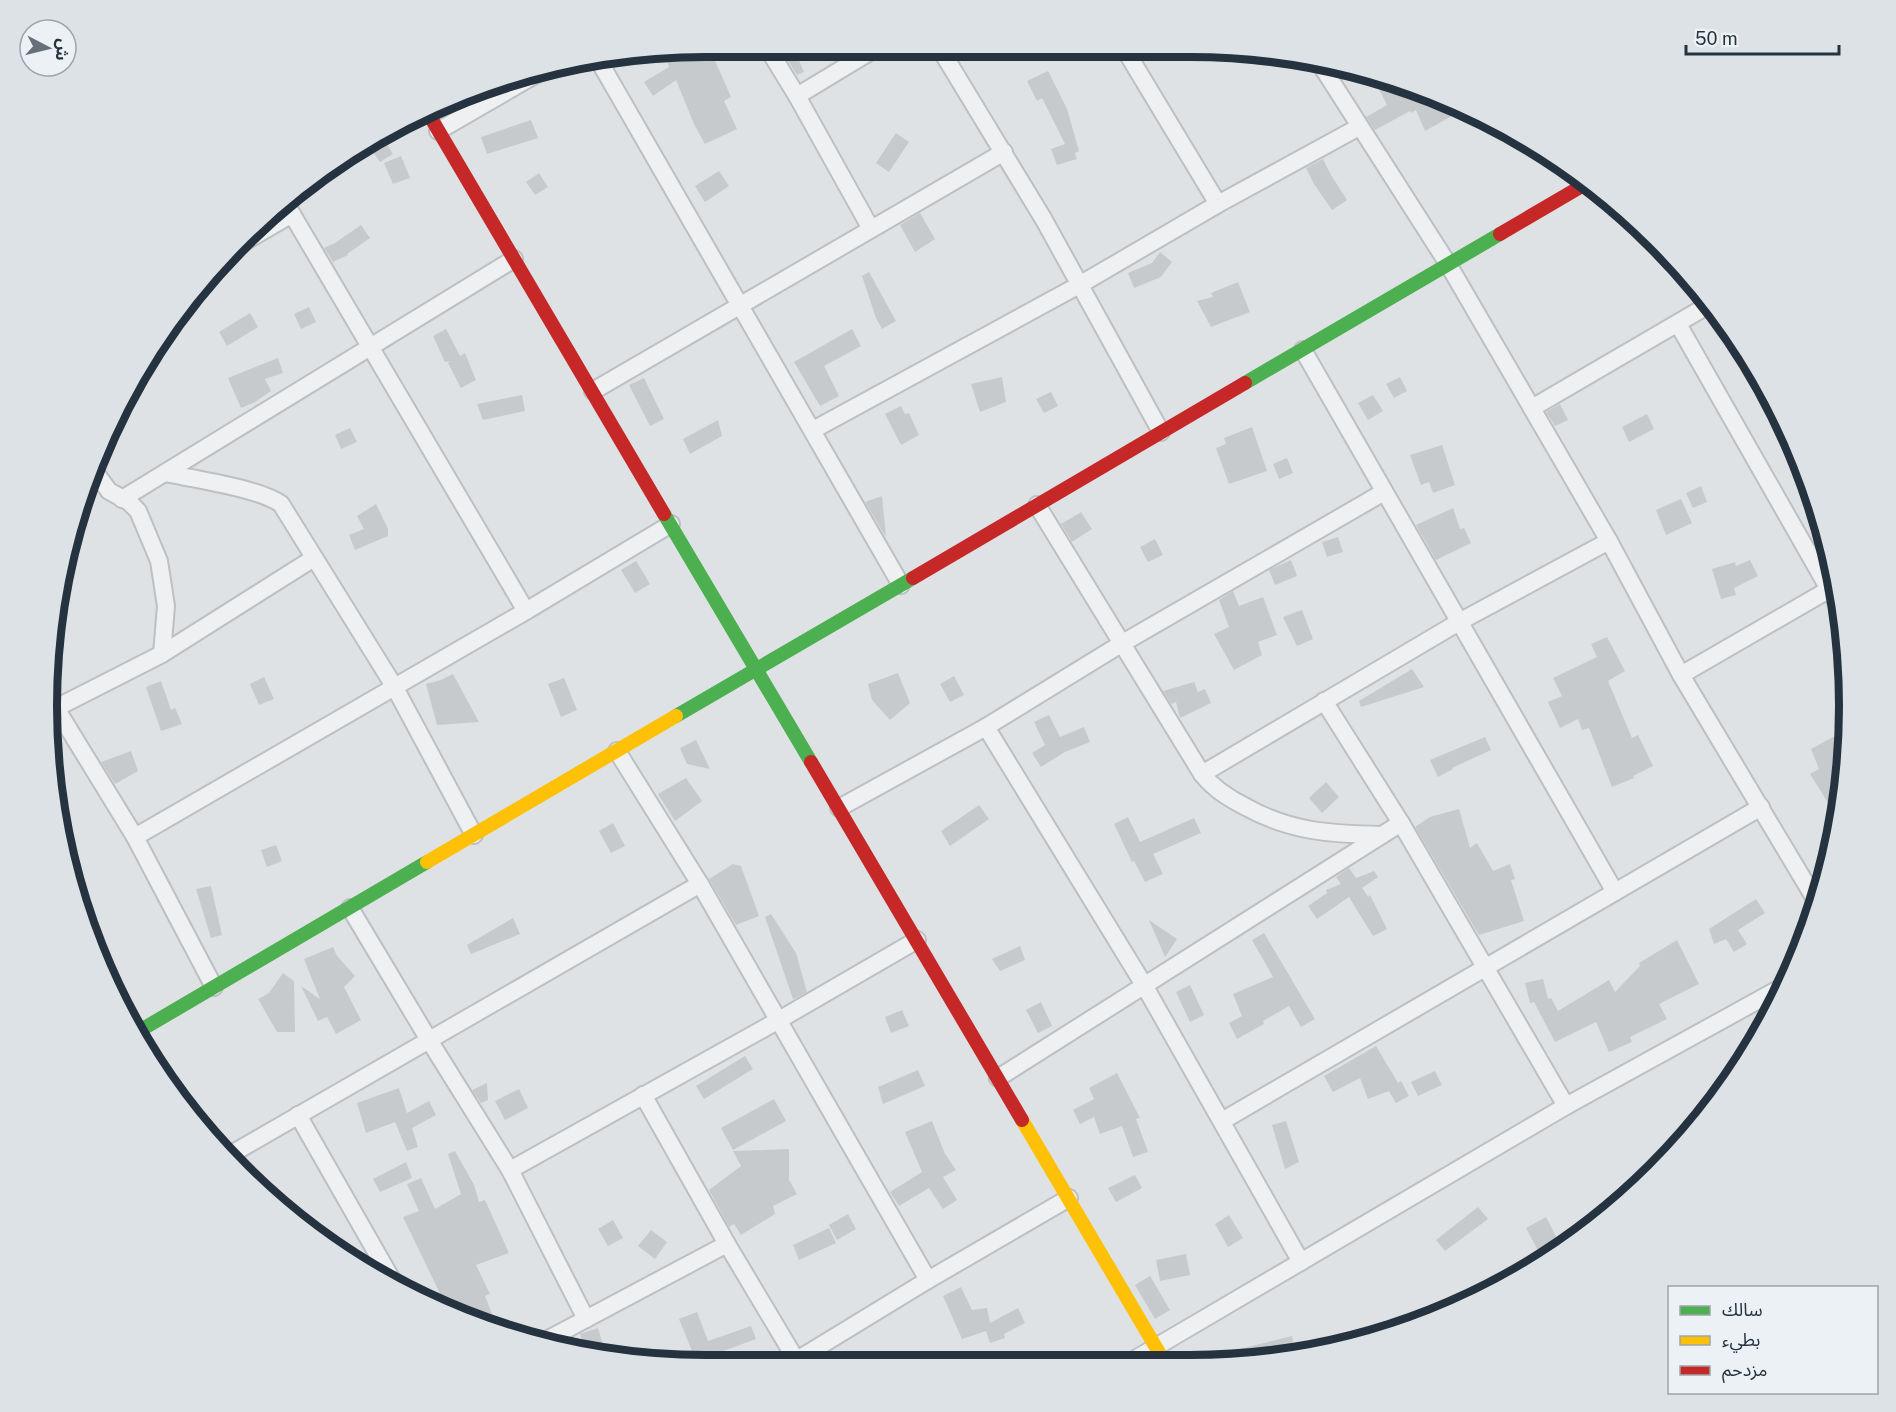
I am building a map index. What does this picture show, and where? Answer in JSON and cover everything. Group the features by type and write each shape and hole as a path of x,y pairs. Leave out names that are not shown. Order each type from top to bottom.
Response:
{"street":[{"path":"773,57 871,229"},
{"path":"797,96 861,57"},
{"path":"945,57 1081,284 1161,432"},
{"path":"1129,57 1218,204"},
{"path":"602,66 901,585"},
{"path":"1324,71 1449,264 1609,542 1681,675 1811,893"},
{"path":"438,130 515,86"},
{"path":"431,118 1160,1354 1301,1262 1566,1106 1772,992"},
{"path":"813,430 1081,284 1218,204 1359,127"},
{"path":"593,391 1004,152"},
{"path":"143,1029 1580,187"},
{"path":"290,209 526,611"},
{"path":"122,499 514,259"},
{"path":"1532,408 1703,309"},
{"path":"1678,324 1826,575"},
{"path":"1303,350 1615,892"},
{"path":"165,473 249,492 278,502 394,686 474,835"},
{"path":"99,477 108,490 138,511 159,561 166,606 162,654"},
{"path":"839,808 986,727 1121,644 1384,492"},
{"path":"1037,505 1121,644 1202,774 1212,786 1228,798 1279,823 1326,833 1382,835"},
{"path":"135,837 526,611 671,524"},
{"path":"1202,774 1460,622 1609,542"},
{"path":"57,705 162,654 314,558"},
{"path":"1681,675 1829,590"},
{"path":"1324,701 1401,823 1566,1106"},
{"path":"57,715 135,837 214,987"},
{"path":"986,727 1143,985 1301,1262"},
{"path":"617,751 700,884 928,1280"},
{"path":"1222,1121 1761,807"},
{"path":"998,1078 1401,823"},
{"path":"235,1152 700,884"},
{"path":"350,908 510,1170 586,1319"},
{"path":"510,1170 917,940"},
{"path":"643,1095 792,1355"},
{"path":"298,1115 387,1271"},
{"path":"807,1355 928,1280 1069,1198"},
{"path":"553,1337 727,1244"}],"building":[{"path":"713,57 731,97 724,101 737,129 705,144 676,80 653,96 644,82 669,67 666,58"},
{"path":"785,57 797,57 804,72 797,75"},
{"path":"1048,71 1067,109 1079,151 1075,153 1077,159 1057,165 1051,149 1065,144 1042,98 1037,101 1027,81"},
{"path":"1377,85 1438,106 1449,111 1452,116 1425,131 1416,110 1411,113 1410,111 1375,130 1366,117 1387,105"},
{"path":"531,120 538,138 487,154 481,137"},
{"path":"896,133 909,142 889,172 876,163"},
{"path":"385,142 393,154 380,162 372,150"},
{"path":"401,156 410,178 393,184 384,163"},
{"path":"1323,159 1347,200 1332,210 1306,168"},
{"path":"719,171 729,186 705,202 695,186"},
{"path":"539,173 548,187 535,195 526,182"},
{"path":"920,213 935,239 915,252 900,225"},
{"path":"361,225 370,238 348,255 333,262 324,248"},
{"path":"1160,252 1172,262 1161,277 1134,288 1128,273 1152,263"},
{"path":"869,272 896,321 882,329 862,276"},
{"path":"1238,282 1250,312 1211,327 1197,301 1213,297 1211,293"},
{"path":"309,307 316,322 301,329 294,314"},
{"path":"250,313 258,327 227,346 219,332"},
{"path":"446,329 460,356 465,353 476,380 461,388 448,363 450,361 445,362 433,336"},
{"path":"852,329 861,346 824,366 839,396 820,406 794,362"},
{"path":"278,358 283,373 265,379 271,391 241,408 228,378"},
{"path":"1002,377 1006,402 980,412 971,384"},
{"path":"1400,377 1407,391 1394,398 1386,384"},
{"path":"644,378 664,419 650,426 629,385"},
{"path":"1051,392 1058,406 1044,413 1036,399"},
{"path":"522,395 525,411 483,420 477,404"},
{"path":"1373,395 1383,411 1368,420 1358,403"},
{"path":"1560,404 1568,420 1555,426 1546,412"},
{"path":"901,406 905,414 909,413 919,435 901,445 885,414"},
{"path":"1647,414 1654,429 1629,442 1622,427"},
{"path":"718,420 722,436 690,454 683,439"},
{"path":"1252,427 1267,471 1229,484 1216,448 1226,444 1224,438"},
{"path":"350,428 357,442 341,449 335,435"},
{"path":"1442,445 1455,485 1433,493 1429,482 1421,485 1410,455"},
{"path":"1287,458 1293,473 1279,479 1273,464"},
{"path":"1701,486 1707,502 1693,508 1686,493"},
{"path":"882,496 886,537 865,502"},
{"path":"1681,499 1692,523 1666,535 1656,510"},
{"path":"376,504 388,529 388,536 355,550 349,535 364,529 357,516"},
{"path":"1453,508 1460,529 1464,528 1471,543 1436,560 1416,525"},
{"path":"1081,512 1092,529 1072,542 1061,524"},
{"path":"1338,537 1343,552 1327,557 1322,542"},
{"path":"1155,539 1163,555 1148,562 1140,547"},
{"path":"1291,560 1297,576 1275,585 1269,570"},
{"path":"1750,560 1758,576 1734,588 1736,595 1721,599 1712,569 1735,562 1736,566"},
{"path":"636,561 650,584 635,593 621,570"},
{"path":"1233,591 1239,606 1263,597 1277,635 1258,642 1262,655 1234,670 1214,634 1229,627 1219,600"},
{"path":"1302,610 1313,639 1297,646 1283,617"},
{"path":"1607,637 1625,671 1608,681 1632,738 1638,735 1653,766 1633,776 1634,778 1612,787 1589,728 1582,730 1578,719 1560,728 1548,702 1562,696 1553,678 1597,657 1591,644"},
{"path":"1412,669 1424,687 1361,707 1359,701"},
{"path":"898,673 910,703 890,720 872,700 868,684"},
{"path":"453,674 479,722 437,725 426,684"},
{"path":"954,676 964,695 950,702 940,684"},
{"path":"264,677 274,699 259,705 250,684"},
{"path":"564,678 577,710 561,717 548,684"},
{"path":"161,681 171,710 175,708 182,724 161,731 146,687"},
{"path":"1194,682 1198,692 1205,689 1211,703 1180,718 1176,702 1171,704 1163,691"},
{"path":"1049,715 1060,737 1084,727 1090,742 1065,752 1041,767 1032,753 1045,745 1034,722"},
{"path":"1838,734 1831,807 1810,774 1819,769 1811,749"},
{"path":"1485,737 1491,750 1438,777 1430,760"},
{"path":"696,740 710,769 687,764 680,748"},
{"path":"131,751 138,771 115,784 101,762"},
{"path":"686,778 702,801 675,821 658,794"},
{"path":"1326,782 1339,797 1322,813 1309,798"},
{"path":"979,805 989,819 950,846 941,831"},
{"path":"1459,809 1470,848 1477,843 1493,871 1510,864 1515,879 1511,880 1524,921 1479,935 1415,827 1430,817"},
{"path":"1128,817 1140,842 1194,818 1201,833 1153,854 1163,874 1145,882 1134,861 1132,862 1114,824"},
{"path":"613,823 625,846 611,853 599,831"},
{"path":"276,845 282,861 267,867 261,850"},
{"path":"733,864 741,866 759,916 736,925 709,879"},
{"path":"1349,868 1356,878 1374,871 1378,877 1362,888 1368,897 1370,895 1387,929 1373,936 1349,897 1317,919 1308,906 1327,893 1326,890 1341,884 1336,877"},
{"path":"211,886 222,935 211,938 196,889"},
{"path":"1756,899 1765,913 1738,930 1747,944 1734,952 1726,939 1714,944 1709,929"},
{"path":"771,914 796,953 807,992 793,999 765,917"},
{"path":"513,918 520,934 471,954 467,945"},
{"path":"1149,920 1177,939 1165,957"},
{"path":"1264,933 1315,1019 1301,1027 1289,1006 1263,1021 1264,1024 1237,1039 1229,1023 1242,1016 1233,994 1273,977 1252,940"},
{"path":"1677,940 1699,984 1659,1004 1667,1019 1630,1037 1632,1042 1609,1052 1596,1022 1555,1042 1534,1002 1530,1003 1525,983 1543,979 1548,999 1551,998 1558,1011 1609,980 1615,992 1640,966 1639,963"},
{"path":"1020,946 1025,960 1000,971 992,959"},
{"path":"333,947 337,956 355,976 344,987 361,1020 336,1034 327,1017 318,1021 301,986 320,999 304,959"},
{"path":"283,973 294,981 295,1032 277,1032 258,999 269,993"},
{"path":"1190,985 1204,1015 1190,1022 1176,992"},
{"path":"1041,1002 1052,1026 1038,1033 1026,1010"},
{"path":"902,1010 909,1026 891,1033 885,1017"},
{"path":"1376,1046 1398,1083 1401,1081 1409,1096 1396,1103 1389,1091 1368,1099 1360,1078 1333,1092 1324,1076"},
{"path":"745,1056 753,1069 704,1099 696,1086"},
{"path":"918,1070 925,1086 883,1104 878,1087"},
{"path":"1435,1071 1442,1085 1418,1096 1411,1082"},
{"path":"1117,1073 1140,1118 1136,1119 1148,1152 1133,1157 1122,1126 1100,1134 1094,1117 1080,1124 1073,1110 1094,1099 1089,1088"},
{"path":"487,1083 488,1100 481,1103 472,1090"},
{"path":"399,1088 407,1113 429,1101 436,1115 412,1128 418,1147 407,1151 395,1122 366,1133 357,1103"},
{"path":"519,1089 528,1108 505,1120 495,1101"},
{"path":"774,1099 786,1121 733,1150 721,1128"},
{"path":"932,1121 945,1154 956,1170 943,1177 957,1200 943,1209 929,1188 899,1206 890,1192 922,1172 905,1132"},
{"path":"1286,1121 1299,1162 1285,1169 1272,1125"},
{"path":"789,1149 789,1180 797,1194 773,1206 775,1214 741,1235 734,1224 729,1227 709,1190 741,1166 733,1151"},
{"path":"455,1151 474,1185 479,1202 485,1200 509,1253 476,1265 490,1294 485,1296 494,1320 443,1299 403,1217 419,1211 407,1184 421,1178 435,1209 461,1194 448,1154"},
{"path":"406,1162 412,1178 380,1192 373,1179"},
{"path":"1135,1175 1142,1188 1116,1202 1108,1188"},
{"path":"1478,1207 1488,1219 1445,1251 1436,1240"},
{"path":"848,1214 856,1229 837,1240 829,1225"},
{"path":"1229,1215 1243,1238 1228,1247 1215,1224"},
{"path":"1546,1217 1558,1241 1539,1253 1526,1228"},
{"path":"613,1220 623,1238 608,1246 598,1229"},
{"path":"829,1228 836,1243 799,1260 793,1245"},
{"path":"651,1230 667,1242 655,1259 638,1246"},
{"path":"1186,1254 1190,1275 1160,1281 1156,1260"},
{"path":"1150,1276 1170,1310 1155,1319 1135,1285"},
{"path":"961,1287 972,1310 987,1308 990,1323 1018,1308 1025,1323 1004,1334 1005,1338 990,1343 986,1331 962,1339 943,1296"},
{"path":"697,1312 708,1341 751,1326 756,1339 712,1355 693,1355 679,1319"},
{"path":"598,1328 603,1346 583,1344 580,1334"},
{"path":"1292,1336 1294,1346 1232,1354 1219,1354"}],"traffic: fast":[{"path":"1245,383 1500,234"},
{"path":"664,514 811,762"},
{"path":"676,716 913,578"},
{"path":"143,1029 427,862"}],"traffic: slow":[{"path":"427,862 676,716"},
{"path":"1022,1120 1160,1355"}],"traffic: jam":[{"path":"431,118 664,514"},
{"path":"1500,234 1580,187"},
{"path":"913,578 1245,383"},
{"path":"811,762 1022,1120"}]}
